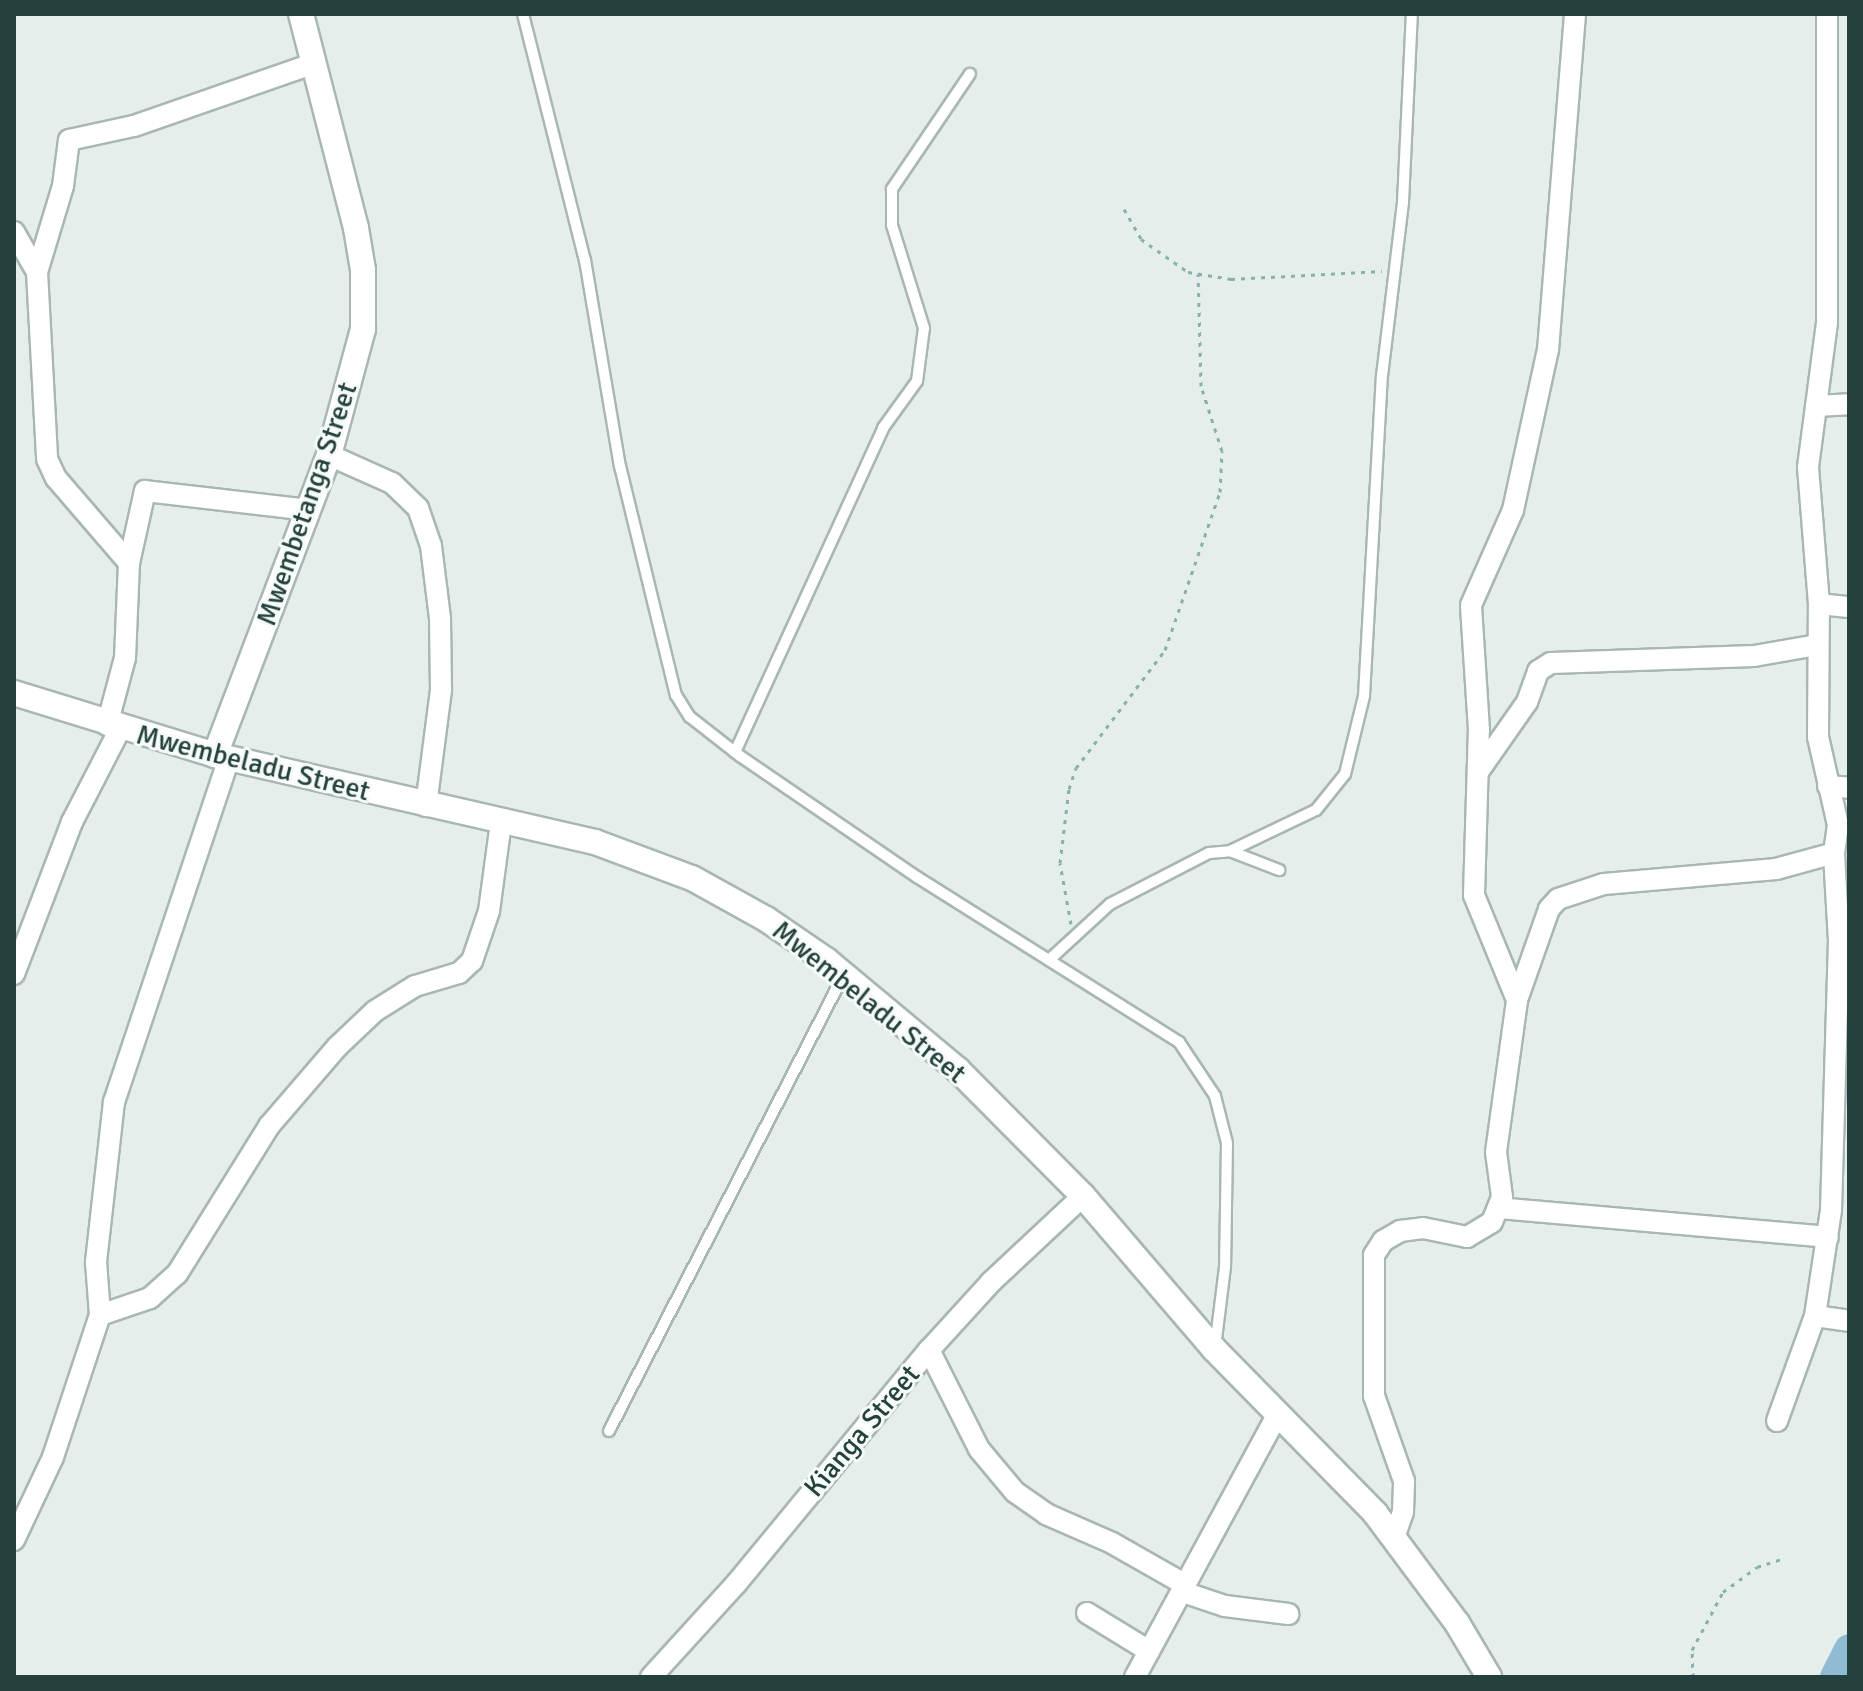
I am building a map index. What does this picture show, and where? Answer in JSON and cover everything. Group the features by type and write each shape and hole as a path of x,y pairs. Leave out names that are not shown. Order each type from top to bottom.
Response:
{"street":[{"name":"Mwembetanga Street","path":"222,757 329,455 363,329 363,270 301,14"},
{"path":"1517,1000 1474,895 1478,772 1471,605 1513,510 1543,379 1575,14"},
{"path":"1777,1421 1815,1316 1828,1237 1840,1205 1839,941 1834,853 1839,787 1818,737 1819,604 1808,467 1827,322 1827,14"},
{"path":"129,563 56,478 47,459 37,272 63,186 69,140 134,126 315,63"},
{"path":"14,232 37,272"},
{"path":"1816,406 1849,404"},
{"path":"329,455 392,483 418,508 431,546 440,618 441,690 426,806"},
{"path":"14,974 72,822 113,727 129,631 129,563 145,491 308,510"},
{"path":"1819,604 1849,607"},
{"path":"1478,772 1527,702 1538,671 1551,663 1754,656 1817,645"},
{"name":"Mwembeladu Street","path":"14,693 113,727 222,757 426,806 595,842 692,878 766,919 844,975 958,1070 1083,1196 1214,1349 1394,1538 1489,1677"},
{"path":"14,1540 23,1503 100,1315 96,1262 114,1102 222,757"},
{"path":"100,1315 150,1298 177,1274 269,1126 375,1011 415,986 459,973 472,961 489,911 501,822"},
{"path":"1394,1538 1403,1512 1404,1481 1374,1396 1374,1255 1383,1241 1400,1231 1476,1234 1492,1222 1502,1197 1496,1152 1517,1000 1543,921 1558,899 1604,884 1752,872 1819,861 1834,853"},
{"name":"Kianga Street","path":"651,1677 736,1584 929,1350 991,1282 1083,1196"},
{"path":"1498,1208 1828,1237"},
{"path":"1815,1316 1849,1321"},
{"path":"929,1350 979,1449 1015,1492 1046,1514 1112,1543 1184,1588 1225,1606 1288,1614"},
{"path":"1135,1677 1277,1416"},
{"path":"1087,1613 1149,1651"}],"lane":[{"path":"523,14 585,260 620,466 669,671 690,717 735,752 1049,960 1179,1042 1215,1096 1227,1143 1229,1187 1214,1349"},
{"path":"1049,960 1120,899 1209,853 1230,851 1316,810 1345,774 1364,696 1382,376 1394,272 1412,14"},
{"path":"735,752 883,428 917,381 924,328 892,225 892,189 970,74"},
{"path":"1230,851 1279,870"},
{"path":"609,1431 844,975"}],"path":[{"path":"1124,209 1141,239 1167,261 1198,274 1231,279 1394,272"},
{"path":"1074,936 1060,863 1069,789 1076,768 1165,650 1220,492 1222,451 1200,376 1198,274"},
{"path":"1693,1677 1692,1650 1695,1641 1723,1592 1757,1567 1784,1558"}],"waterway":[{"path":"1835,1677 1849,1649"}]}
